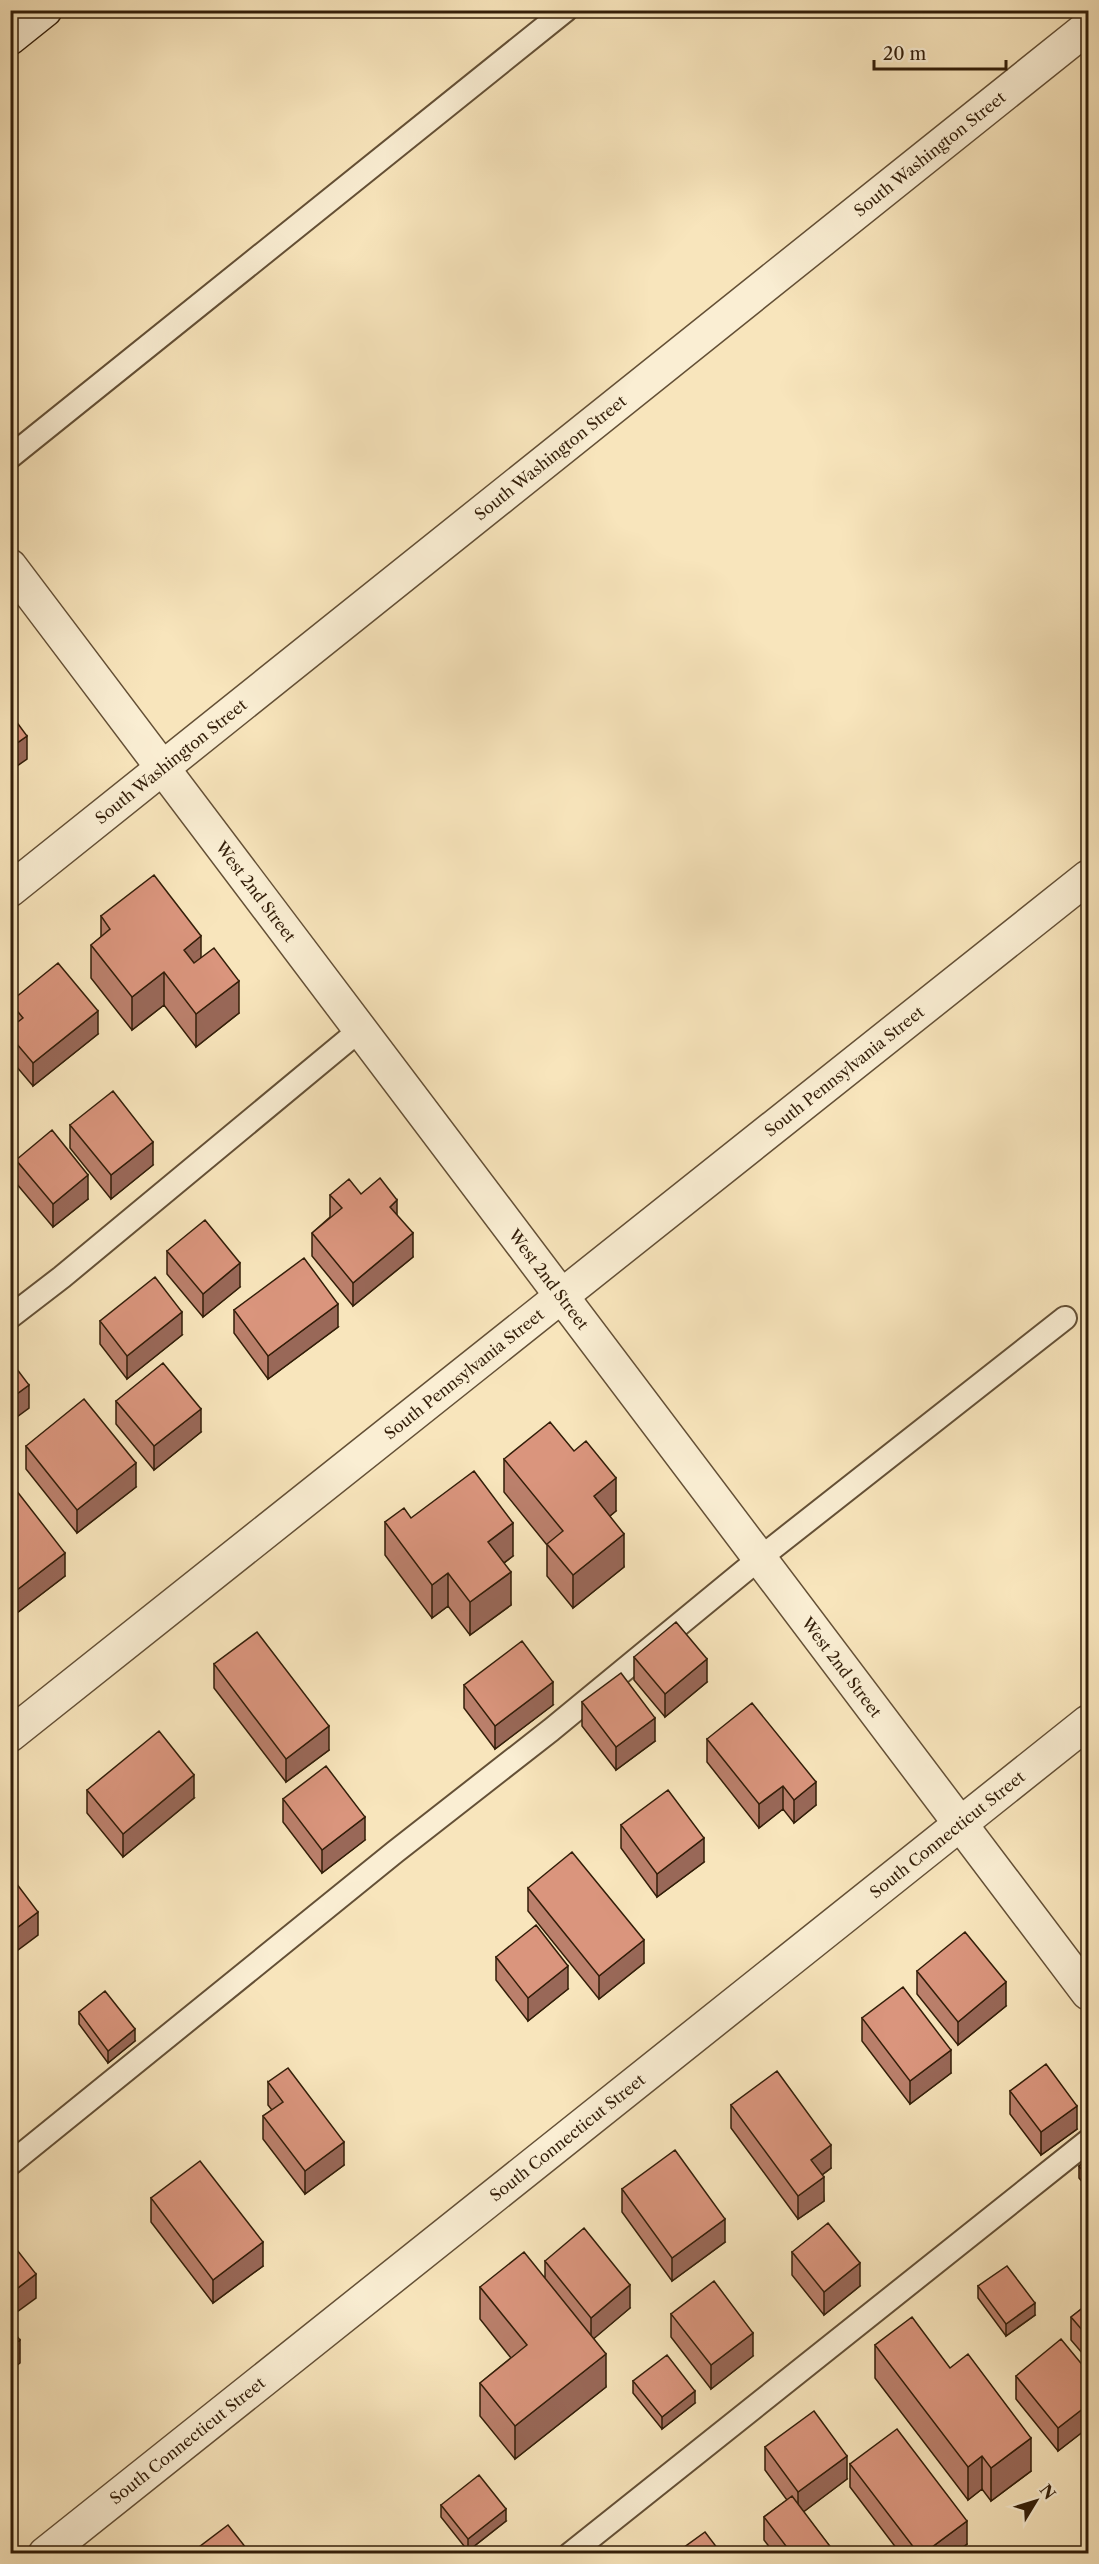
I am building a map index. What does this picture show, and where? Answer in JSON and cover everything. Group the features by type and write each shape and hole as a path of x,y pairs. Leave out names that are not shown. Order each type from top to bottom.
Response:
{"street":[{"path":"10,38 45,10"},
{"name":"South Washington Street","path":"10,890 1089,27"},
{"name":"West 2nd Street","path":"10,566 1089,1993"},
{"name":"South Pennsylvania Street","path":"10,1735 1089,877"},
{"name":"South Connecticut Street","path":"45,2553 1089,1722"}],"lane":[{"path":"10,457 566,10"},
{"path":"10,1317 62,1277 361,1029"},
{"path":"10,2164 395,1852 551,1730 760,1558 1065,1318"},
{"path":"570,2553 1089,2141"}],"building":[{"path":"10,713 27,736 10,748"},
{"path":"154,875 201,936 184,950 194,963 214,948 239,981 196,1014 164,972 132,997 91,945 110,929 101,916"},
{"path":"58,963 98,1011 33,1063 10,1036 10,1028 23,1018 10,1002"},
{"path":"113,1091 153,1142 111,1175 70,1125"},
{"path":"52,1130 88,1175 53,1204 16,1160"},
{"path":"380,1178 397,1200 390,1207 413,1233 353,1283 312,1233 342,1208 330,1195 349,1179 361,1194"},
{"path":"205,1220 240,1263 203,1294 167,1251"},
{"path":"304,1258 338,1304 268,1356 234,1310"},
{"path":"155,1277 182,1312 127,1356 100,1321"},
{"path":"10,1360 29,1385 10,1399"},
{"path":"163,1363 201,1409 154,1446 116,1401"},
{"path":"84,1399 136,1463 77,1510 26,1446"},
{"path":"550,1422 574,1451 586,1441 616,1478 594,1496 624,1534 573,1575 547,1544 563,1531 504,1459"},
{"path":"474,1471 513,1523 488,1542 511,1572 470,1602 448,1573 432,1585 385,1522 404,1508 411,1518"},
{"path":"16,1490 65,1553 13,1593 10,1589 10,1494"},
{"path":"676,1622 707,1659 665,1694 634,1657"},
{"path":"257,1632 329,1726 286,1759 214,1664"},
{"path":"522,1641 553,1682 495,1726 464,1685"},
{"path":"621,1673 655,1718 616,1747 582,1702"},
{"path":"752,1703 816,1782 794,1800 783,1786 759,1804 707,1739"},
{"path":"159,1731 194,1775 123,1834 87,1790"},
{"path":"326,1766 365,1817 322,1850 283,1799"},
{"path":"668,1790 704,1838 657,1874 621,1825"},
{"path":"572,1852 644,1940 599,1976 528,1888"},
{"path":"10,1875 38,1912 10,1933"},
{"path":"536,1925 568,1966 528,1998 496,1957"},
{"path":"965,1932 1006,1982 958,2022 917,1971"},
{"path":"903,1987 951,2050 910,2081 862,2018"},
{"path":"105,1991 135,2029 108,2051 79,2012"},
{"path":"1046,2064 1077,2106 1041,2132 1010,2091"},
{"path":"288,2068 344,2142 305,2171 263,2116 283,2102 268,2082"},
{"path":"777,2071 831,2145 811,2160 824,2177 798,2196 731,2105"},
{"path":"675,2150 725,2219 672,2258 622,2189"},
{"path":"1089,2158 1089,2178 1079,2166"},
{"path":"200,2161 263,2242 213,2280 151,2198"},
{"path":"828,2223 860,2263 824,2292 792,2252"},
{"path":"584,2228 630,2285 591,2318 545,2261"},
{"path":"10,2241 36,2274 10,2294"},
{"path":"524,2252 606,2354 515,2426 480,2383 527,2345 480,2287"},
{"path":"1007,2266 1035,2303 1006,2324 978,2286"},
{"path":"714,2281 753,2333 711,2365 671,2314"},
{"path":"1089,2303 1089,2338 1071,2317"},
{"path":"912,2317 950,2368 968,2354 1031,2438 991,2468 982,2456 968,2467 875,2345"},
{"path":"10,2327 20,2340 10,2347"},
{"path":"1061,2339 1089,2373 1089,2404 1058,2428 1016,2376"},
{"path":"667,2355 695,2391 662,2417 633,2381"},
{"path":"814,2411 847,2456 798,2492 765,2447"},
{"path":"897,2429 967,2521 924,2553 918,2553 850,2464"},
{"path":"479,2475 506,2509 468,2539 441,2505"},
{"path":"792,2496 835,2553 777,2553 786,2546 764,2517"},
{"path":"228,2525 250,2553 191,2553"},
{"path":"705,2532 721,2553 676,2553"}]}
